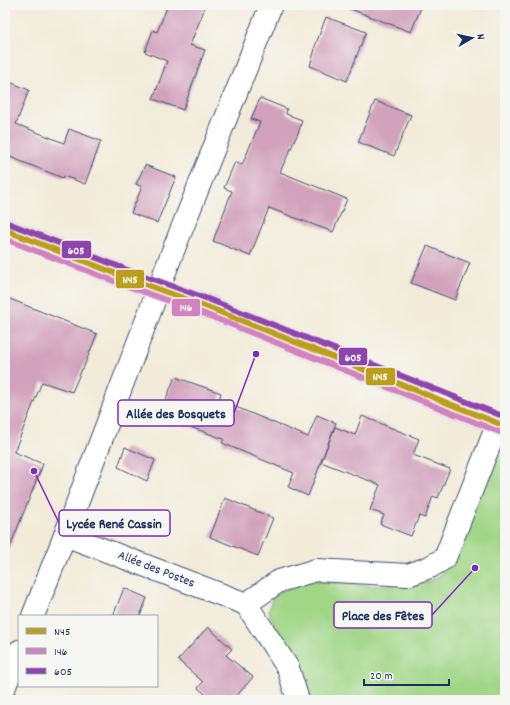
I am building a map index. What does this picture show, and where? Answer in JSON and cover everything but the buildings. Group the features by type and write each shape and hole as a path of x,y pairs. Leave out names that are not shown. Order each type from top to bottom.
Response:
{"street":[{"path":"33,615 158,289 271,5"},
{"path":"5,230 122,276 205,306 502,425 445,558 430,567 408,575 316,570 279,582 246,604 288,668 298,700"},
{"name":"Allée des Postes","path":"65,535 246,604"},
{"path":"5,686 18,654"}],"green space":[{"path":"505,448 505,700 312,700 307,683 271,617 269,610 272,598 280,592 306,581 327,580 372,586 428,582 441,575 450,561 498,452"}],"transit line":[{"name":"605","path":"8,223 125,269 208,299 505,417"},
{"name":"N45","path":"5,230 122,276 205,306 505,426"},
{"name":"146","path":"5,239 202,313 502,433"}],"place":[{"name":"Allée des Bosquets","path":"256,354"},
{"name":"Lycée René Cassin","path":"34,471"},
{"name":"Place des Fêtes","path":"475,568"}]}
